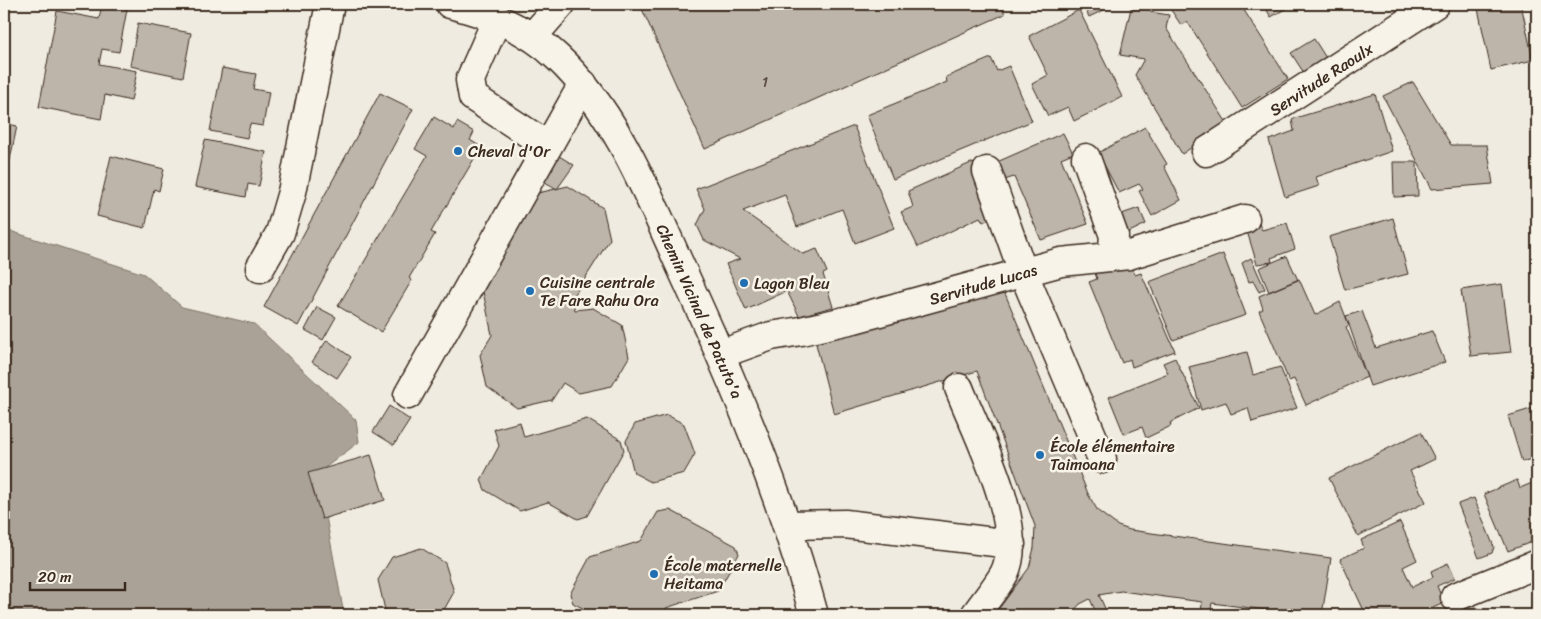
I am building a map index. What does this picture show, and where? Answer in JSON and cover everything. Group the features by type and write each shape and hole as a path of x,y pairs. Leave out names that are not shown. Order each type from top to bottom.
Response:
{"street":[{"path":"260,268 280,232 292,192 330,4"},
{"name":"Chemin Vicinal de Patuto'a","path":"450,4 502,11 557,57 583,84 602,111 652,204 721,354 761,449 787,525 814,615"},
{"path":"533,36 561,4"},
{"name":"Servitude Raoulx","path":"1206,152 1435,4"},
{"path":"502,11 470,80 470,90 473,97 548,146"},
{"path":"408,395 583,84"},
{"path":"1086,158 1114,236 1112,257"},
{"path":"987,171 1023,272 1102,459"},
{"name":"Servitude Lucas","path":"721,354 771,336 801,332 863,317 1061,262 1129,255 1245,219"},
{"path":"959,388 1006,507 1011,544 1004,573 975,615"},
{"path":"787,525 845,524 1011,544"},
{"path":"1456,597 1537,564"}],"shaded area":[{"path":"4,229 144,274 182,307 254,324 356,420 359,442 318,473 344,615 4,615"}],"building":[{"path":"102,4 128,4 119,52 102,49 99,64 137,71 131,101 105,95 101,119 39,107 57,11 99,19"},
{"path":"655,4 1000,4 1005,14 705,149 642,9"},
{"path":"1083,4 1110,4 1112,6 1089,17"},
{"path":"1132,4 1152,4 1150,12 1169,15 1166,28 1227,123 1182,154 1135,75 1144,59 1120,55"},
{"path":"1167,4 1240,4 1288,79 1242,108 1187,21 1181,25"},
{"path":"1263,4 1294,4 1271,17"},
{"path":"1477,4 1521,4 1533,60 1491,70"},
{"path":"1079,10 1122,97 1074,121 1068,107 1048,116 1032,84 1048,75 1029,36"},
{"path":"138,23 191,33 183,77 130,66"},
{"path":"1314,39 1326,58 1304,73 1291,53"},
{"path":"991,58 997,71 1009,66 1032,121 893,179 867,115 947,82 946,77"},
{"path":"222,68 256,74 253,89 269,92 263,126 250,124 247,138 210,131"},
{"path":"1413,82 1451,145 1487,145 1493,184 1432,189 1383,96"},
{"path":"380,93 413,109 298,326 264,307"},
{"path":"1375,94 1392,151 1316,177 1319,186 1285,197 1269,140 1294,131 1292,119"},
{"path":"434,117 454,129 457,122 474,132 470,140 481,147 431,232 435,234 409,278 412,280 381,332 338,306 427,156 415,149"},
{"path":"4,123 17,126 7,174 4,173"},
{"path":"854,126 894,228 855,243 842,209 797,227 785,195 743,211 803,254 817,249 827,272 823,274 833,307 799,316 787,291 746,310 726,264 740,259 704,240 697,225 705,209 696,189"},
{"path":"1145,127 1167,164 1164,166 1181,200 1152,216 1139,191 1143,189 1139,184 1119,193 1098,153"},
{"path":"1063,133 1073,153 1061,158 1088,224 1041,240 1014,177 1001,181 997,162"},
{"path":"205,140 266,152 259,186 248,184 246,197 195,187"},
{"path":"554,153 574,165 557,189 538,178"},
{"path":"111,156 164,169 159,191 154,189 145,228 97,216"},
{"path":"1393,162 1417,162 1418,196 1394,197"},
{"path":"971,163 977,164 998,215 983,222 980,217 918,247 901,212 913,207 908,191"},
{"name":"Cuisine centrale Te Fare Rahu Ora","path":"568,186 603,208 610,239 572,299 575,310 593,308 622,325 629,357 612,386 579,393 563,383 552,400 517,408 487,387 480,355 492,335 481,282 538,193"},
{"path":"1139,208 1146,224 1125,234 1116,216"},
{"path":"1393,218 1408,274 1345,290 1329,237"},
{"path":"1287,223 1295,249 1271,258 1272,262 1257,264 1246,228 1259,224 1262,230"},
{"path":"1223,254 1246,315 1173,340 1149,282"},
{"path":"1287,256 1298,280 1269,292 1259,268"},
{"path":"1251,258 1265,289 1259,292 1253,281 1249,282 1242,263"},
{"path":"1128,260 1135,275 1141,273 1175,351 1132,367 1130,359 1122,363 1089,282 1097,279 1092,264"},
{"path":"1299,279 1315,315 1340,302 1349,325 1346,327 1367,377 1306,405 1294,379 1289,381 1259,311 1263,309 1259,296"},
{"path":"1502,284 1511,352 1471,356 1461,290"},
{"name":"École élémentaire Taimoana","path":"1004,291 1089,496 1098,511 1118,526 1130,530 1331,558 1322,615 1305,615 1212,603 1210,615 1201,615 1202,602 1121,591 1099,595 1108,615 1097,615 1090,599 1080,604 1070,615 994,615 1029,568 1034,548 1035,526 977,371 834,414 815,340"},
{"path":"317,307 336,317 323,340 305,330"},
{"path":"1362,311 1376,348 1432,331 1445,362 1370,386 1346,316"},
{"path":"327,340 351,357 337,378 312,362"},
{"path":"1247,352 1253,375 1280,367 1297,408 1252,422 1248,408 1231,414 1226,402 1201,410 1189,367"},
{"path":"1175,358 1199,408 1170,423 1171,426 1146,438 1142,427 1124,434 1109,397 1168,373 1163,363"},
{"path":"389,406 410,420 394,445 373,432"},
{"path":"1537,407 1537,457 1522,462 1508,416"},
{"path":"667,415 684,424 695,454 684,473 651,482 634,473 626,441 635,424"},
{"path":"587,419 621,440 624,450 587,516 578,519 548,502 520,511 485,490 481,480 499,446 494,429 520,422 524,437"},
{"path":"1421,432 1435,459 1410,471 1426,502 1358,536 1329,478"},
{"path":"371,455 385,500 322,519 308,473"},
{"path":"1517,480 1520,488 1537,481 1537,540 1508,551 1484,494"},
{"path":"1474,498 1494,547 1492,553 1479,558 1458,504"},
{"name":"École maternelle Heitama","path":"670,510 736,546 739,554 718,591 666,608 662,615 596,615 573,603 570,594 590,557 641,541 658,512"},
{"path":"1400,522 1417,560 1403,567 1412,587 1433,577 1431,571 1448,563 1455,578 1437,586 1444,603 1417,615 1366,615 1340,559 1364,548 1361,540"},
{"path":"421,548 445,563 454,592 441,615 393,615 385,610 378,580 392,557"},
{"path":"1475,605 1480,615 1452,615"}],"place":[{"name":"Cheval d'Or","path":"458,151"},
{"name":"Lagon Bleu","path":"744,283"},
{"name":"Cuisine centrale Te Fare Rahu Ora","path":"530,291"},
{"name":"École élémentaire Taimoana","path":"1040,455"},
{"name":"École maternelle Heitama","path":"654,574"}]}
